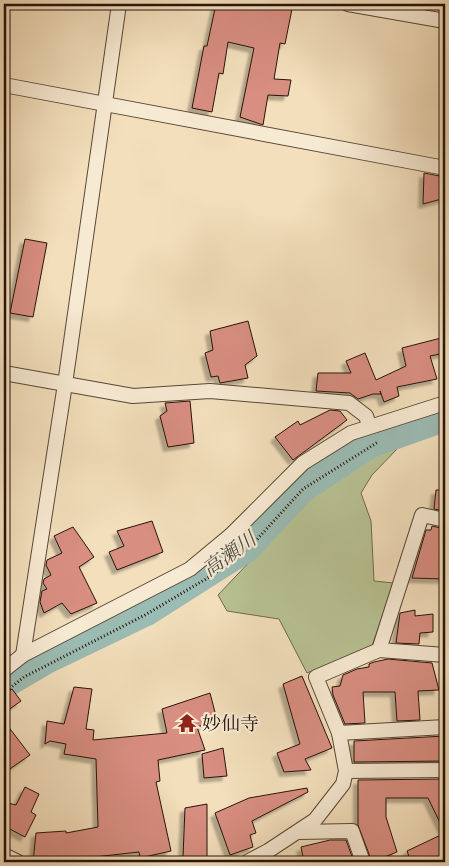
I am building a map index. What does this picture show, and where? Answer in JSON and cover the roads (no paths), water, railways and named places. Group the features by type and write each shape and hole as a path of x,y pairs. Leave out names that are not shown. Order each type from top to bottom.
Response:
{"street":[{"path":"23,655 65,384 118,4"},
{"path":"348,4 445,21"},
{"path":"4,86 445,168"},
{"path":"4,373 133,396 210,391 349,403 366,416 369,426"},
{"path":"4,670 23,655 190,568 231,535 303,463 351,433 445,403"},
{"path":"379,650 422,515 445,520"},
{"path":"247,862 315,820 344,784 346,771 339,733 316,677 379,650 445,655"},
{"path":"339,733 445,727"},
{"path":"346,771 445,770"},
{"path":"298,832 352,831 363,862"},
{"path":"4,855 18,862"}],"waterway":[{"name":"高瀬川","path":"4,683 45,659 147,610 246,547 301,488 369,443 445,416"}],"place":[{"name":"妙仙寺","path":"187,723"}]}
